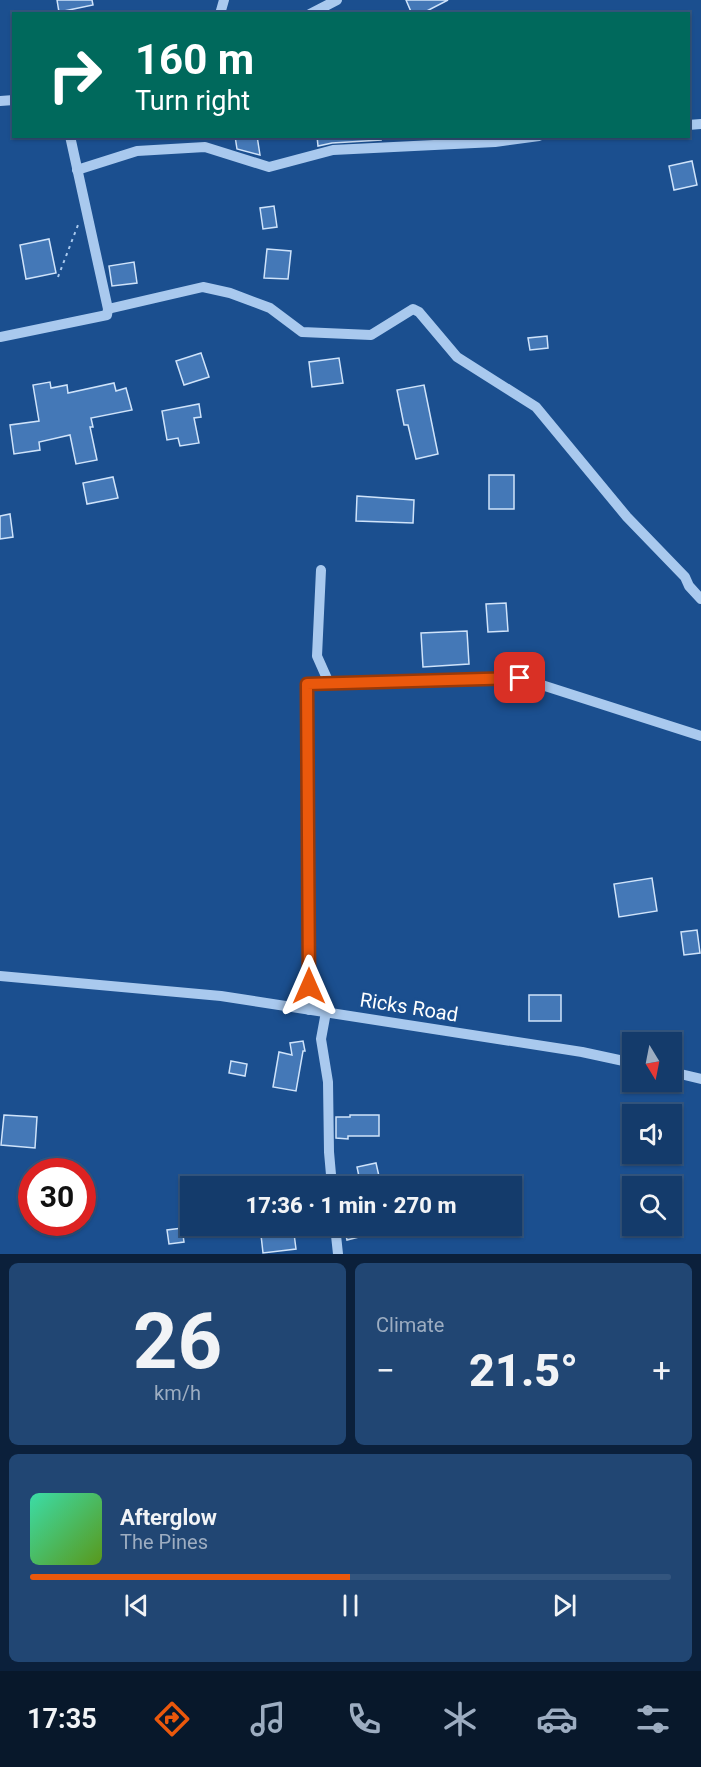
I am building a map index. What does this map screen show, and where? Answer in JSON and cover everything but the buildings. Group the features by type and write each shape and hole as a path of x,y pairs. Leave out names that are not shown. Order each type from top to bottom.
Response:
{"street":[{"path":"314,12 337,0"},
{"path":"0,337 107,315 108,309 70,138"},
{"path":"76,170 138,151 205,147 269,166 333,150 495,142 524,138"},
{"path":"108,309 203,287 231,293 270,308 302,332 371,335 413,309 419,312 457,357 536,407 627,517 685,577 689,586 701,599"},
{"path":"321,570 317,656 329,683"},
{"path":"309,1010 307,684 520,678 701,736"},
{"name":"Ricks Road","path":"0,976 221,996 582,1052 622,1061"},
{"path":"326,1012 321,1039 328,1082 331,1176"},
{"path":"682,1074 701,1079"},
{"path":"336,1236 338,1254"}],"path":[{"path":"58,277 85,209"}],"route":[{"path":"309,986 307,684 520,678"}]}
